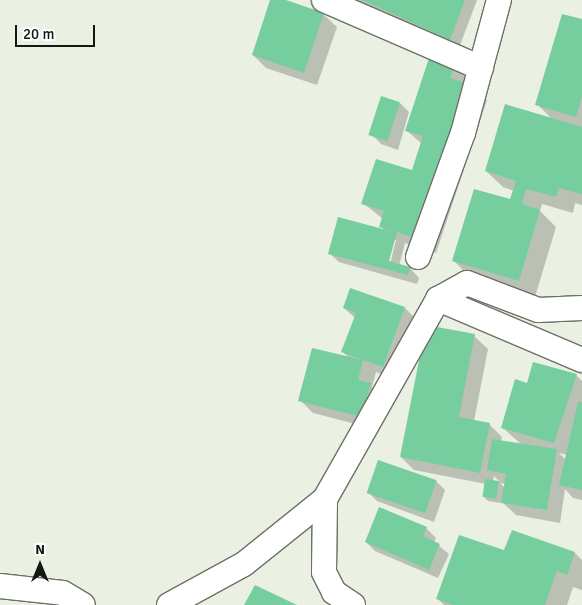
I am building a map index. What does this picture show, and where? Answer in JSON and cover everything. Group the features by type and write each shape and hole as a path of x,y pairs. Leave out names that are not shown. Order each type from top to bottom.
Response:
{"street":[{"path":"324,0 481,68"},
{"path":"418,257 463,133 499,0"},
{"path":"169,605 244,564 326,499 438,300 467,283 538,310 582,308"},
{"path":"438,300 582,360"},
{"path":"326,499 324,572 334,592 352,605"},
{"path":"0,586 63,593 83,605"}],"building":[{"path":"270,0 286,0 324,13 304,73 252,55"},
{"path":"362,0 465,0 450,40"},
{"path":"562,14 582,19 582,97 576,117 535,105"},
{"path":"430,55 455,64 450,78 475,86 423,241 397,232 389,261 410,267 408,275 328,254 338,217 394,232 379,227 384,211 361,204 376,159 412,170 423,136 405,131"},
{"path":"381,96 400,102 387,141 368,135"},
{"path":"505,104 582,127 582,194 559,188 556,197 526,189 522,204 540,210 519,281 452,261 474,189 510,199 516,181 485,171"},
{"path":"350,288 405,307 383,367 341,352 356,313 343,308"},
{"path":"426,325 475,334 459,417 490,423 480,473 400,457"},
{"path":"312,348 363,360 358,380 371,383 362,417 298,401"},
{"path":"533,362 577,374 554,443 501,428 515,379 527,383"},
{"path":"578,402 582,402 582,490 559,485"},
{"path":"492,439 557,449 547,510 501,503 506,474 487,470"},
{"path":"378,460 437,480 425,513 367,493"},
{"path":"485,479 499,481 496,499 482,497"},
{"path":"379,507 427,527 423,536 440,544 429,570 365,542"},
{"path":"512,530 575,552 567,575 557,571 545,605 453,605 436,599 459,535 504,550"},
{"path":"255,585 297,605 244,605"}]}
